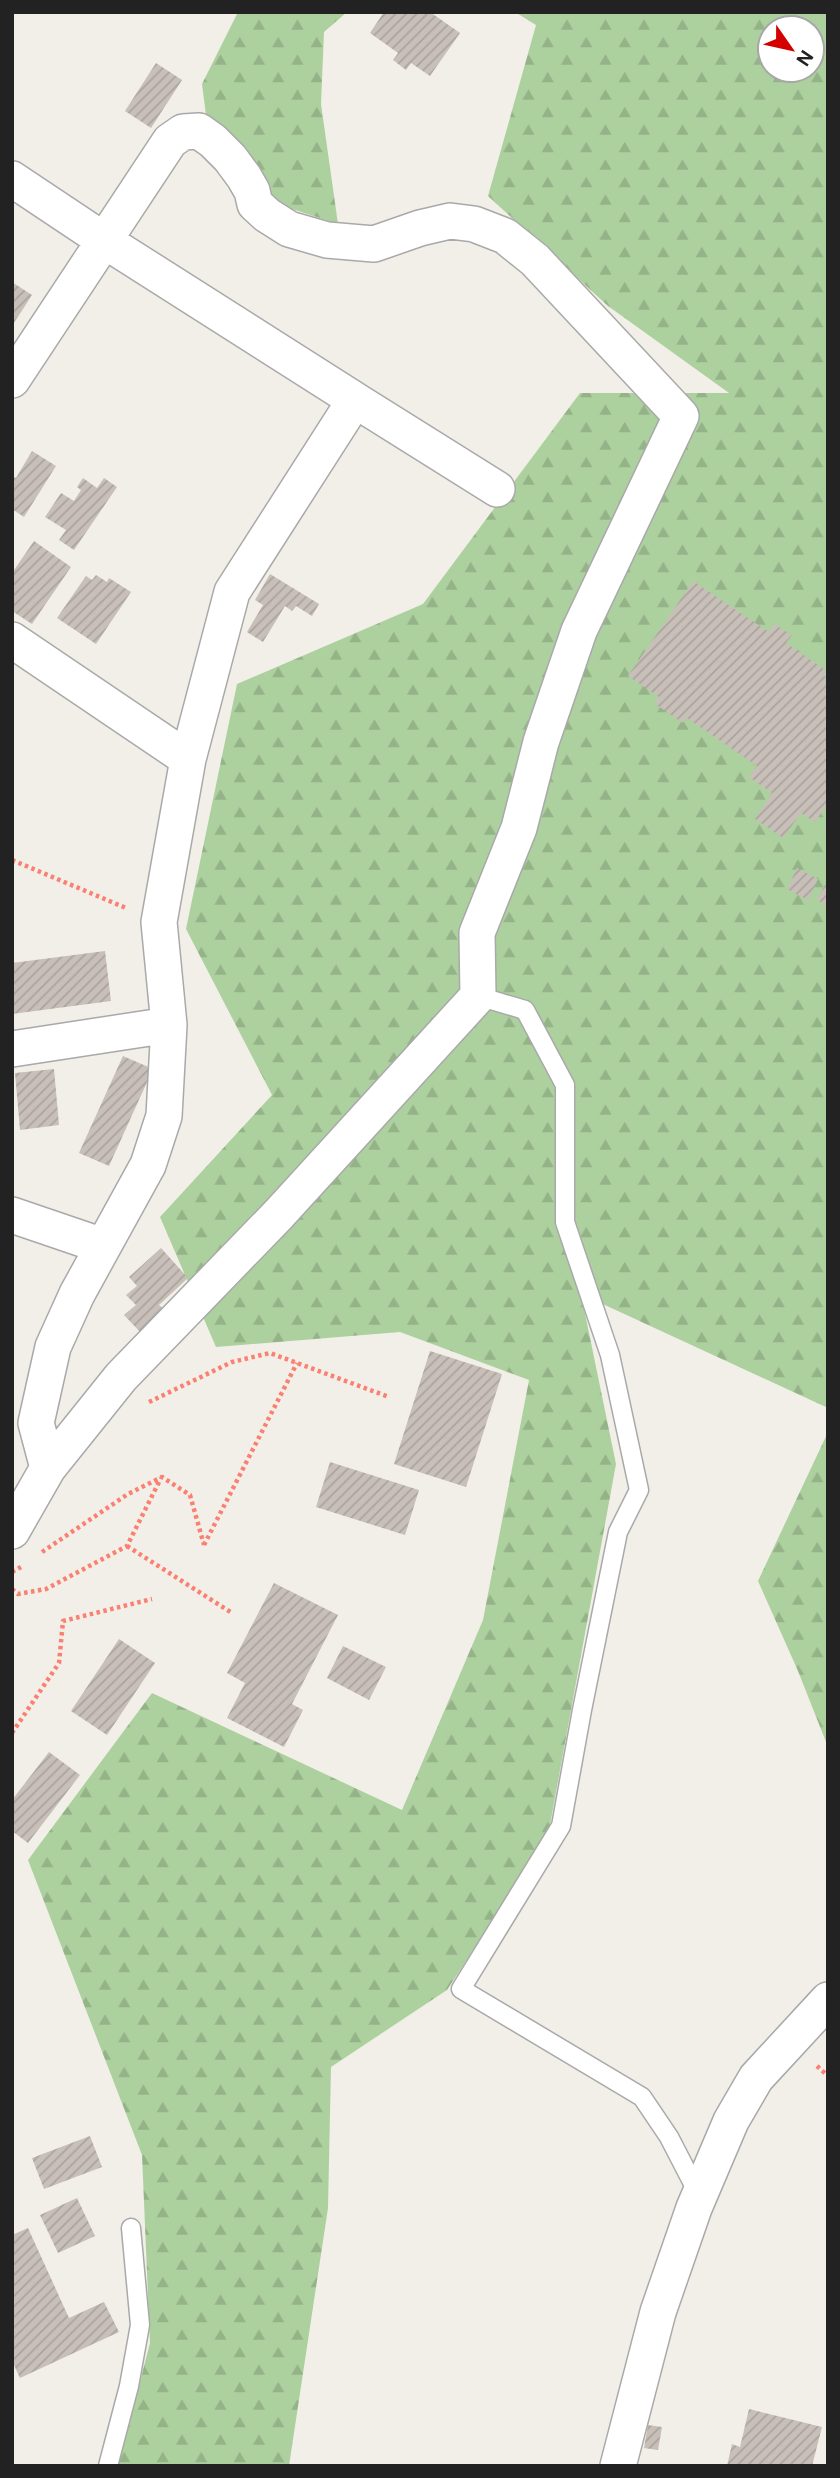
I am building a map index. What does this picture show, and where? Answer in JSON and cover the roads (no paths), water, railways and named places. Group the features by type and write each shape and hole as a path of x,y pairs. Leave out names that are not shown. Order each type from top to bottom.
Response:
{"street":[{"path":"12,380 170,141 183,132 199,131 230,158 248,184 255,204 289,229 327,240 374,244 419,228 450,221 474,224 505,236 535,260 681,416 575,644 541,742 519,828 477,933 478,996 279,1214 121,1377 48,1468 12,1531"},
{"path":"12,179 105,241 497,489"},
{"path":"48,1468 36,1423 53,1347 77,1294 148,1165 164,1116 169,1025 159,922 188,759 232,592 355,400"},
{"path":"12,640 188,759"},
{"path":"12,1049 169,1025"},
{"path":"12,1215 103,1246"},
{"path":"618,2466 658,2312 699,2195 731,2121 756,2078 828,2000"}],"lane":[{"path":"478,996 525,1010 565,1085 565,1222 610,1355 639,1490 618,1532 561,1826 461,1989 642,2097 668,2137 699,2195"},
{"path":"108,2466 129,2386 140,2325 131,2228"}]}
